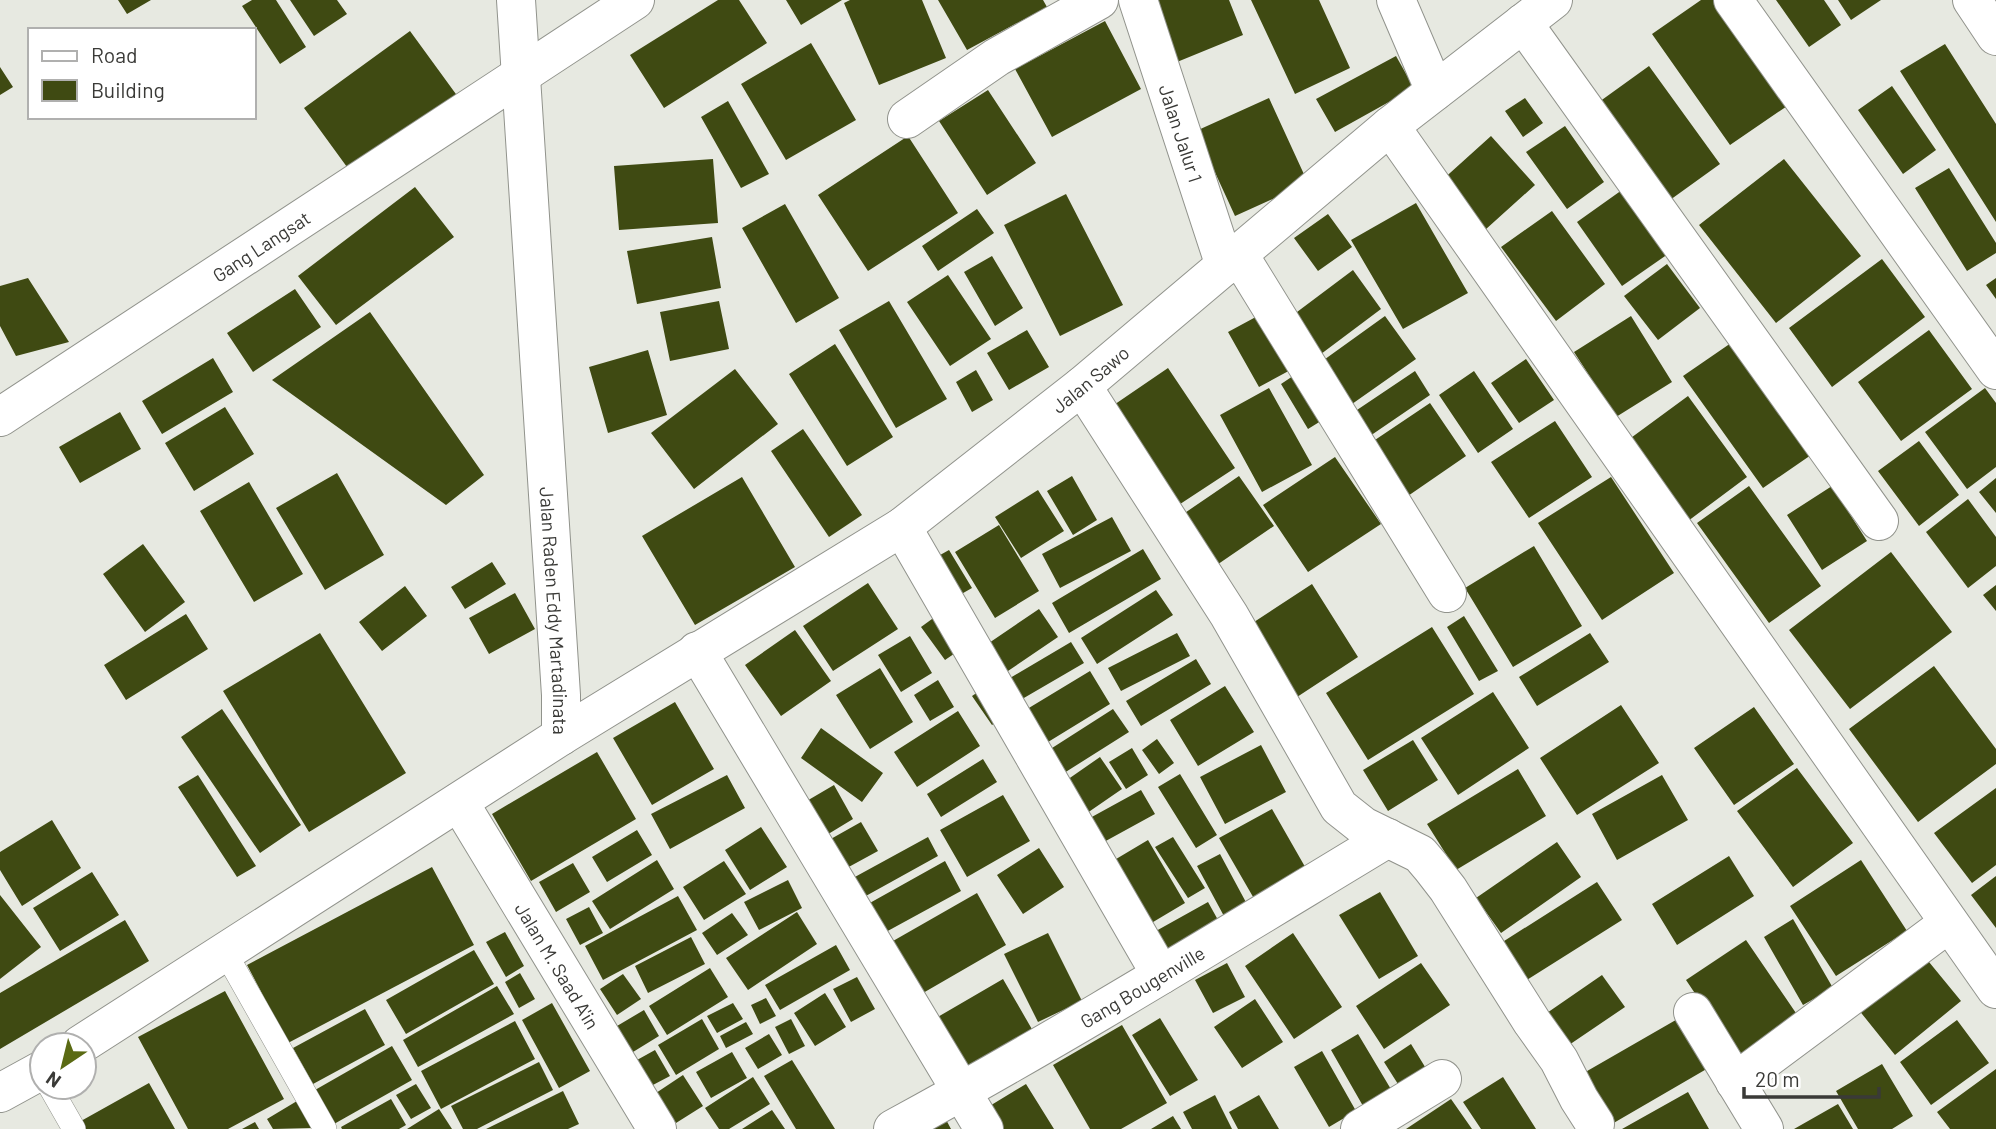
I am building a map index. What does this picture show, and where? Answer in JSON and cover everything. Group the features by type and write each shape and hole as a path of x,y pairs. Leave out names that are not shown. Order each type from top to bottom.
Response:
{"street":[{"name":"Jalan Raden Eddy Martadinata","path":"98,1033 561,736 561,695 516,0"},
{"path":"521,74 635,0"},
{"path":"907,119 997,57 1098,0"},
{"name":"Jalan Jalur 1","path":"1138,0 1232,260 1447,593"},
{"path":"1396,0 1435,91"},
{"name":"Jalan Sawo","path":"561,736 902,527 1082,386 1390,126 1553,0"},
{"path":"1733,0 1996,370"},
{"path":"1972,0 1996,36"},
{"path":"1523,23 1879,521"},
{"name":"Gang Langsat","path":"0,417 521,74"},
{"path":"1390,126 1996,989"},
{"path":"1082,386 1229,615 1339,807 1363,826 1420,854 1448,890 1559,1060 1595,1124"},
{"path":"902,527 1161,975"},
{"path":"697,651 984,1129"},
{"name":"Jalan M. Saad A'in","path":"459,802 657,1129"},
{"name":"Gang Bougenville","path":"893,1129 1161,975 1388,838"},
{"path":"1735,1082 1950,923"},
{"path":"1693,1012 1764,1129"},
{"path":"1360,1129 1442,1079"},
{"path":"0,1093 28,1081"}],"lane":[{"path":"225,952 325,1129"},
{"path":"58,1101 74,1129"}],"building":[{"path":"118,0 151,0 127,14"},
{"path":"252,0 276,0 306,47 280,64 242,6"},
{"path":"290,0 337,0 347,14 314,36"},
{"path":"718,0 739,0 767,43 664,108 630,55"},
{"path":"786,0 842,0 801,25"},
{"path":"850,0 922,0 946,58 879,85 844,3"},
{"path":"938,0 1043,0 1047,7 967,50"},
{"path":"1151,0 1229,0 1243,35 1177,62"},
{"path":"1251,0 1319,0 1350,68 1295,94"},
{"path":"1701,0 1722,0 1793,102 1730,145 1652,34"},
{"path":"1776,0 1824,0 1841,25 1809,47"},
{"path":"1838,0 1881,0 1851,20"},
{"path":"1105,21 1141,89 1052,137 1015,69"},
{"path":"410,31 461,101 355,178 304,108"},
{"path":"811,43 856,120 786,160 741,84"},
{"path":"1945,44 1996,124 1996,222 1900,71"},
{"path":"1396,56 1414,88 1335,132 1316,99"},
{"path":"1649,66 1720,164 1670,200 1599,102"},
{"path":"0,67 13,87 0,95"},
{"path":"1892,86 1936,150 1903,174 1858,110"},
{"path":"988,90 1036,163 987,195 939,121"},
{"path":"1269,98 1308,183 1235,216 1196,131"},
{"path":"1525,98 1543,123 1523,137 1505,111"},
{"path":"728,101 769,174 741,188 701,117"},
{"path":"1565,126 1604,182 1567,209 1526,152"},
{"path":"908,136 958,213 868,271 818,195"},
{"path":"1491,136 1535,185 1485,230 1440,182"},
{"path":"713,159 718,223 619,230 614,166"},
{"path":"1784,159 1861,256 1776,323 1699,225"},
{"path":"1949,168 1996,243 1996,253 1967,271 1915,188"},
{"path":"415,187 454,237 336,325 298,276"},
{"path":"1622,190 1668,254 1622,286 1577,222"},
{"path":"1066,194 1123,305 1060,336 1004,225"},
{"path":"1416,203 1468,293 1403,329 1351,240"},
{"path":"785,204 839,298 796,323 742,228"},
{"path":"977,209 994,233 938,271 922,246"},
{"path":"1552,211 1605,284 1556,321 1501,247"},
{"path":"1328,214 1352,247 1318,271 1294,238"},
{"path":"712,237 721,288 637,304 627,251"},
{"path":"992,256 1023,308 995,326 964,272"},
{"path":"1882,259 1925,317 1832,387 1789,328"},
{"path":"1667,264 1700,308 1658,340 1624,296"},
{"path":"1353,270 1381,309 1317,357 1289,318"},
{"path":"948,275 991,339 950,366 907,302"},
{"path":"28,278 69,342 16,356 0,326 0,286"},
{"path":"1996,278 1996,299 1986,285"},
{"path":"295,289 321,327 253,372 227,333"},
{"path":"719,301 729,349 670,361 660,312"},
{"path":"889,301 947,399 896,428 839,330"},
{"path":"370,312 484,475 446,505 272,380"},
{"path":"1265,312 1296,367 1259,387 1228,332"},
{"path":"1385,316 1416,359 1352,404 1321,362"},
{"path":"1631,316 1672,382 1616,417 1574,352"},
{"path":"1027,330 1049,367 1009,390 987,353"},
{"path":"1929,330 1972,389 1901,441 1858,382"},
{"path":"1731,343 1811,455 1763,488 1683,376"},
{"path":"835,344 893,437 847,466 789,374"},
{"path":"648,350 667,415 608,433 589,367"},
{"path":"213,358 233,392 162,434 142,401"},
{"path":"1526,359 1554,400 1519,423 1491,383"},
{"path":"1168,368 1235,468 1171,510 1105,411"},
{"path":"735,369 778,424 694,489 651,433"},
{"path":"976,370 993,400 972,412 956,382"},
{"path":"1302,370 1329,416 1308,429 1281,384"},
{"path":"1415,371 1430,395 1367,438 1351,414"},
{"path":"1474,371 1513,429 1478,453 1439,395"},
{"path":"1269,388 1312,465 1262,492 1220,415"},
{"path":"1985,388 1996,403 1996,467 1967,489 1925,432"},
{"path":"1688,396 1747,477 1684,524 1624,443"},
{"path":"1430,403 1466,456 1405,498 1369,444"},
{"path":"225,407 254,454 194,491 165,443"},
{"path":"120,412 141,449 80,483 59,447"},
{"path":"1555,421 1592,477 1529,518 1491,462"},
{"path":"803,429 862,515 829,537 771,451"},
{"path":"1919,441 1959,495 1919,526 1878,471"},
{"path":"1335,457 1381,524 1308,572 1263,505"},
{"path":"337,473 384,555 325,590 276,508"},
{"path":"1072,476 1097,520 1073,535 1047,491"},
{"path":"1239,476 1274,526 1208,571 1173,521"},
{"path":"742,477 795,567 695,625 642,536"},
{"path":"1611,477 1674,573 1602,620 1538,523"},
{"path":"1996,478 1996,513 1979,492"},
{"path":"249,482 303,574 254,602 200,511"},
{"path":"1749,486 1821,586 1769,623 1697,523"},
{"path":"1832,486 1867,541 1822,570 1787,515"},
{"path":"1038,490 1064,531 1021,558 995,517"},
{"path":"1968,499 1996,537 1996,566 1968,588 1926,532"},
{"path":"1112,517 1131,551 1060,588 1042,554"},
{"path":"999,525 1039,591 995,618 955,552"},
{"path":"143,544 185,602 145,632 103,574"},
{"path":"1534,546 1582,626 1513,667 1465,588"},
{"path":"1143,549 1161,579 1069,633 1052,603"},
{"path":"949,550 972,588 949,601 926,563"},
{"path":"1891,552 1952,632 1850,709 1789,630"},
{"path":"492,562 506,584 465,609 451,587"},
{"path":"868,583 898,629 833,671 803,626"},
{"path":"1312,584 1358,657 1297,697 1251,624"},
{"path":"1996,585 1996,611 1983,595"},
{"path":"405,586 427,616 382,651 359,622"},
{"path":"1156,590 1173,615 1097,664 1081,638"},
{"path":"515,593 535,629 489,654 469,618"},
{"path":"1039,609 1058,637 1005,673 986,645"},
{"path":"943,611 967,645 945,660 921,627"},
{"path":"186,614 208,649 126,700 104,665"},
{"path":"1464,616 1498,671 1479,681 1447,627"},
{"path":"1432,627 1474,694 1368,760 1326,693"},
{"path":"795,630 831,681 781,716 745,665"},
{"path":"320,633 406,773 309,832 223,691"},
{"path":"1177,633 1190,656 1121,691 1108,668"},
{"path":"1590,633 1609,662 1537,706 1519,677"},
{"path":"910,636 932,673 901,692 878,655"},
{"path":"1071,642 1084,663 1017,702 1005,681"},
{"path":"1196,659 1211,684 1141,726 1126,701"},
{"path":"1934,666 1996,749 1996,764 1918,822 1849,729"},
{"path":"880,668 913,722 870,749 836,695"},
{"path":"1090,671 1110,704 1035,750 1014,717"},
{"path":"938,680 954,707 930,721 914,695"},
{"path":"990,684 1009,713 992,725 972,696"},
{"path":"1225,686 1254,732 1198,766 1170,720"},
{"path":"1493,692 1529,748 1458,795 1421,738"},
{"path":"675,702 714,769 652,805 613,738"},
{"path":"1621,705 1659,763 1577,815 1540,758"},
{"path":"1754,707 1794,764 1734,805 1694,748"},
{"path":"222,709 301,825 260,853 181,737"},
{"path":"1113,709 1129,732 1053,780 1038,757"},
{"path":"958,711 980,746 917,787 894,752"},
{"path":"821,728 883,773 862,802 801,758"},
{"path":"1157,739 1174,763 1159,774 1142,750"},
{"path":"1413,740 1438,780 1388,811 1363,770"},
{"path":"1261,745 1286,792 1225,824 1200,777"},
{"path":"1132,748 1148,775 1126,789 1109,762"},
{"path":"597,752 636,819 531,881 492,814"},
{"path":"1100,757 1122,789 1077,820 1054,789"},
{"path":"983,759 997,782 941,817 927,794"},
{"path":"1797,768 1853,843 1793,887 1737,811"},
{"path":"1518,769 1546,816 1456,870 1427,824"},
{"path":"1180,774 1217,835 1196,848 1158,787"},
{"path":"198,775 256,866 237,877 178,787"},
{"path":"727,775 745,808 670,849 651,814"},
{"path":"1662,775 1688,820 1617,860 1592,814"},
{"path":"834,785 853,819 825,836 805,802"},
{"path":"1996,788 1996,865 1972,883 1934,833"},
{"path":"1141,790 1155,814 1093,848 1079,824"},
{"path":"1003,795 1030,841 967,877 940,830"},
{"path":"1272,809 1308,872 1256,902 1219,838"},
{"path":"52,820 81,868 22,906 0,870 0,852"},
{"path":"861,822 878,851 845,869 829,840"},
{"path":"761,827 787,867 750,890 725,850"},
{"path":"637,830 652,855 607,882 592,857"},
{"path":"928,837 938,856 864,897 853,878"},
{"path":"1173,837 1205,888 1188,898 1155,847"},
{"path":"1148,840 1185,903 1138,931 1101,868"},
{"path":"1557,842 1581,877 1501,933 1476,898"},
{"path":"1039,848 1064,887 1023,914 997,875"},
{"path":"1220,854 1248,906 1225,918 1197,866"},
{"path":"1729,856 1754,896 1677,945 1652,904"},
{"path":"657,860 674,889 610,929 592,901"},
{"path":"1861,860 1907,931 1836,976 1790,906"},
{"path":"724,861 746,894 704,920 683,887"},
{"path":"945,861 961,891 884,933 868,904"},
{"path":"573,863 590,892 556,912 539,882"},
{"path":"432,867 474,945 288,1043 247,965"},
{"path":"92,872 119,915 60,951 33,908"},
{"path":"1996,876 1996,928 1971,895"},
{"path":"788,880 802,908 759,930 744,902"},
{"path":"1597,882 1622,920 1514,988 1490,950"},
{"path":"1380,892 1418,956 1379,979 1339,915"},
{"path":"977,893 1006,945 923,993 893,941"},
{"path":"0,895 41,947 0,979"},
{"path":"678,896 697,930 603,980 585,946"},
{"path":"1208,902 1223,929 1162,962 1147,936"},
{"path":"589,907 603,933 580,945 566,919"},
{"path":"797,912 817,944 748,990 726,958"},
{"path":"732,913 748,935 717,955 702,933"},
{"path":"1793,919 1833,988 1803,1005 1764,937"},
{"path":"125,920 149,961 0,1049 0,993"},
{"path":"505,932 524,966 506,977 486,942"},
{"path":"1048,933 1082,1001 1038,1022 1004,954"},
{"path":"1293,933 1342,1007 1294,1039 1245,966"},
{"path":"691,937 705,964 648,993 635,966"},
{"path":"1746,940 1798,1016 1737,1056 1686,980"},
{"path":"836,945 850,970 780,1010 765,985"},
{"path":"474,950 494,984 406,1034 386,1000"},
{"path":"1920,951 1961,1001 1895,1055 1854,1004"},
{"path":"1227,963 1245,997 1213,1013 1195,980"},
{"path":"1421,963 1450,1005 1384,1049 1356,1006"},
{"path":"710,968 728,997 667,1035 649,1006"},
{"path":"520,973 535,999 519,1008 505,982"},
{"path":"623,974 641,999 617,1015 600,989"},
{"path":"1602,975 1625,1007 1566,1047 1544,1015"},
{"path":"857,977 875,1009 851,1022 833,989"},
{"path":"1003,979 1033,1031 966,1070 936,1018"},
{"path":"497,986 514,1014 418,1067 403,1040"},
{"path":"225,991 284,1099 228,1129 188,1129 138,1037"},
{"path":"825,993 846,1027 815,1046 794,1013"},
{"path":"766,998 776,1016 760,1024 751,1005"},
{"path":"1255,999 1283,1042 1242,1068 1214,1027"},
{"path":"552,1003 590,1071 559,1088 522,1020"},
{"path":"733,1003 743,1019 717,1033 707,1016"},
{"path":"365,1009 385,1045 313,1084 293,1048"},
{"path":"644,1010 659,1036 633,1052 617,1026"},
{"path":"1681,1017 1710,1067 1605,1128 1575,1078"},
{"path":"1160,1018 1198,1080 1170,1096 1132,1035"},
{"path":"702,1019 719,1049 676,1075 658,1045"},
{"path":"791,1019 805,1046 789,1054 775,1027"},
{"path":"1957,1020 1989,1063 1931,1105 1900,1062"},
{"path":"515,1021 535,1059 441,1109 421,1071"},
{"path":"746,1022 753,1034 726,1048 720,1036"},
{"path":"1122,1025 1167,1103 1121,1129 1090,1129 1053,1065"},
{"path":"769,1034 782,1055 758,1069 745,1048"},
{"path":"1358,1034 1395,1096 1367,1113 1331,1050"},
{"path":"1411,1044 1430,1075 1403,1092 1384,1062"},
{"path":"392,1046 412,1080 334,1124 315,1090"},
{"path":"655,1050 670,1076 651,1086 637,1060"},
{"path":"1322,1051 1356,1111 1329,1127 1294,1067"},
{"path":"732,1052 747,1078 711,1098 696,1072"},
{"path":"792,1060 835,1129 796,1129 764,1076"},
{"path":"539,1062 553,1090 477,1129 463,1129 451,1106"},
{"path":"1882,1064 1913,1116 1892,1129 1858,1129 1836,1091"},
{"path":"1996,1069 1996,1129 1950,1129 1937,1112"},
{"path":"683,1075 703,1106 676,1123 656,1093"},
{"path":"753,1077 770,1104 729,1129 719,1129 705,1108"},
{"path":"1503,1077 1536,1129 1481,1129 1463,1102"},
{"path":"149,1083 175,1129 74,1129 72,1126"},
{"path":"416,1084 431,1108 411,1119 396,1095"},
{"path":"1026,1084 1054,1129 1002,1129 988,1107"},
{"path":"563,1091 579,1124 568,1129 486,1129"},
{"path":"1688,1092 1709,1129 1622,1129"},
{"path":"1215,1095 1232,1129 1192,1129 1183,1112"},
{"path":"1259,1095 1279,1129 1238,1129 1229,1112"},
{"path":"391,1099 406,1125 399,1129 342,1129 341,1127"},
{"path":"1451,1099 1472,1129 1406,1129"},
{"path":"297,1101 313,1128 273,1129 267,1119"},
{"path":"1838,1104 1853,1129 1794,1129"},
{"path":"439,1109 452,1129 407,1129"},
{"path":"772,1110 785,1129 742,1129"},
{"path":"943,1114 951,1129 915,1129"},
{"path":"1173,1116 1181,1129 1151,1129"},
{"path":"255,1122 259,1129 242,1129"}]}
